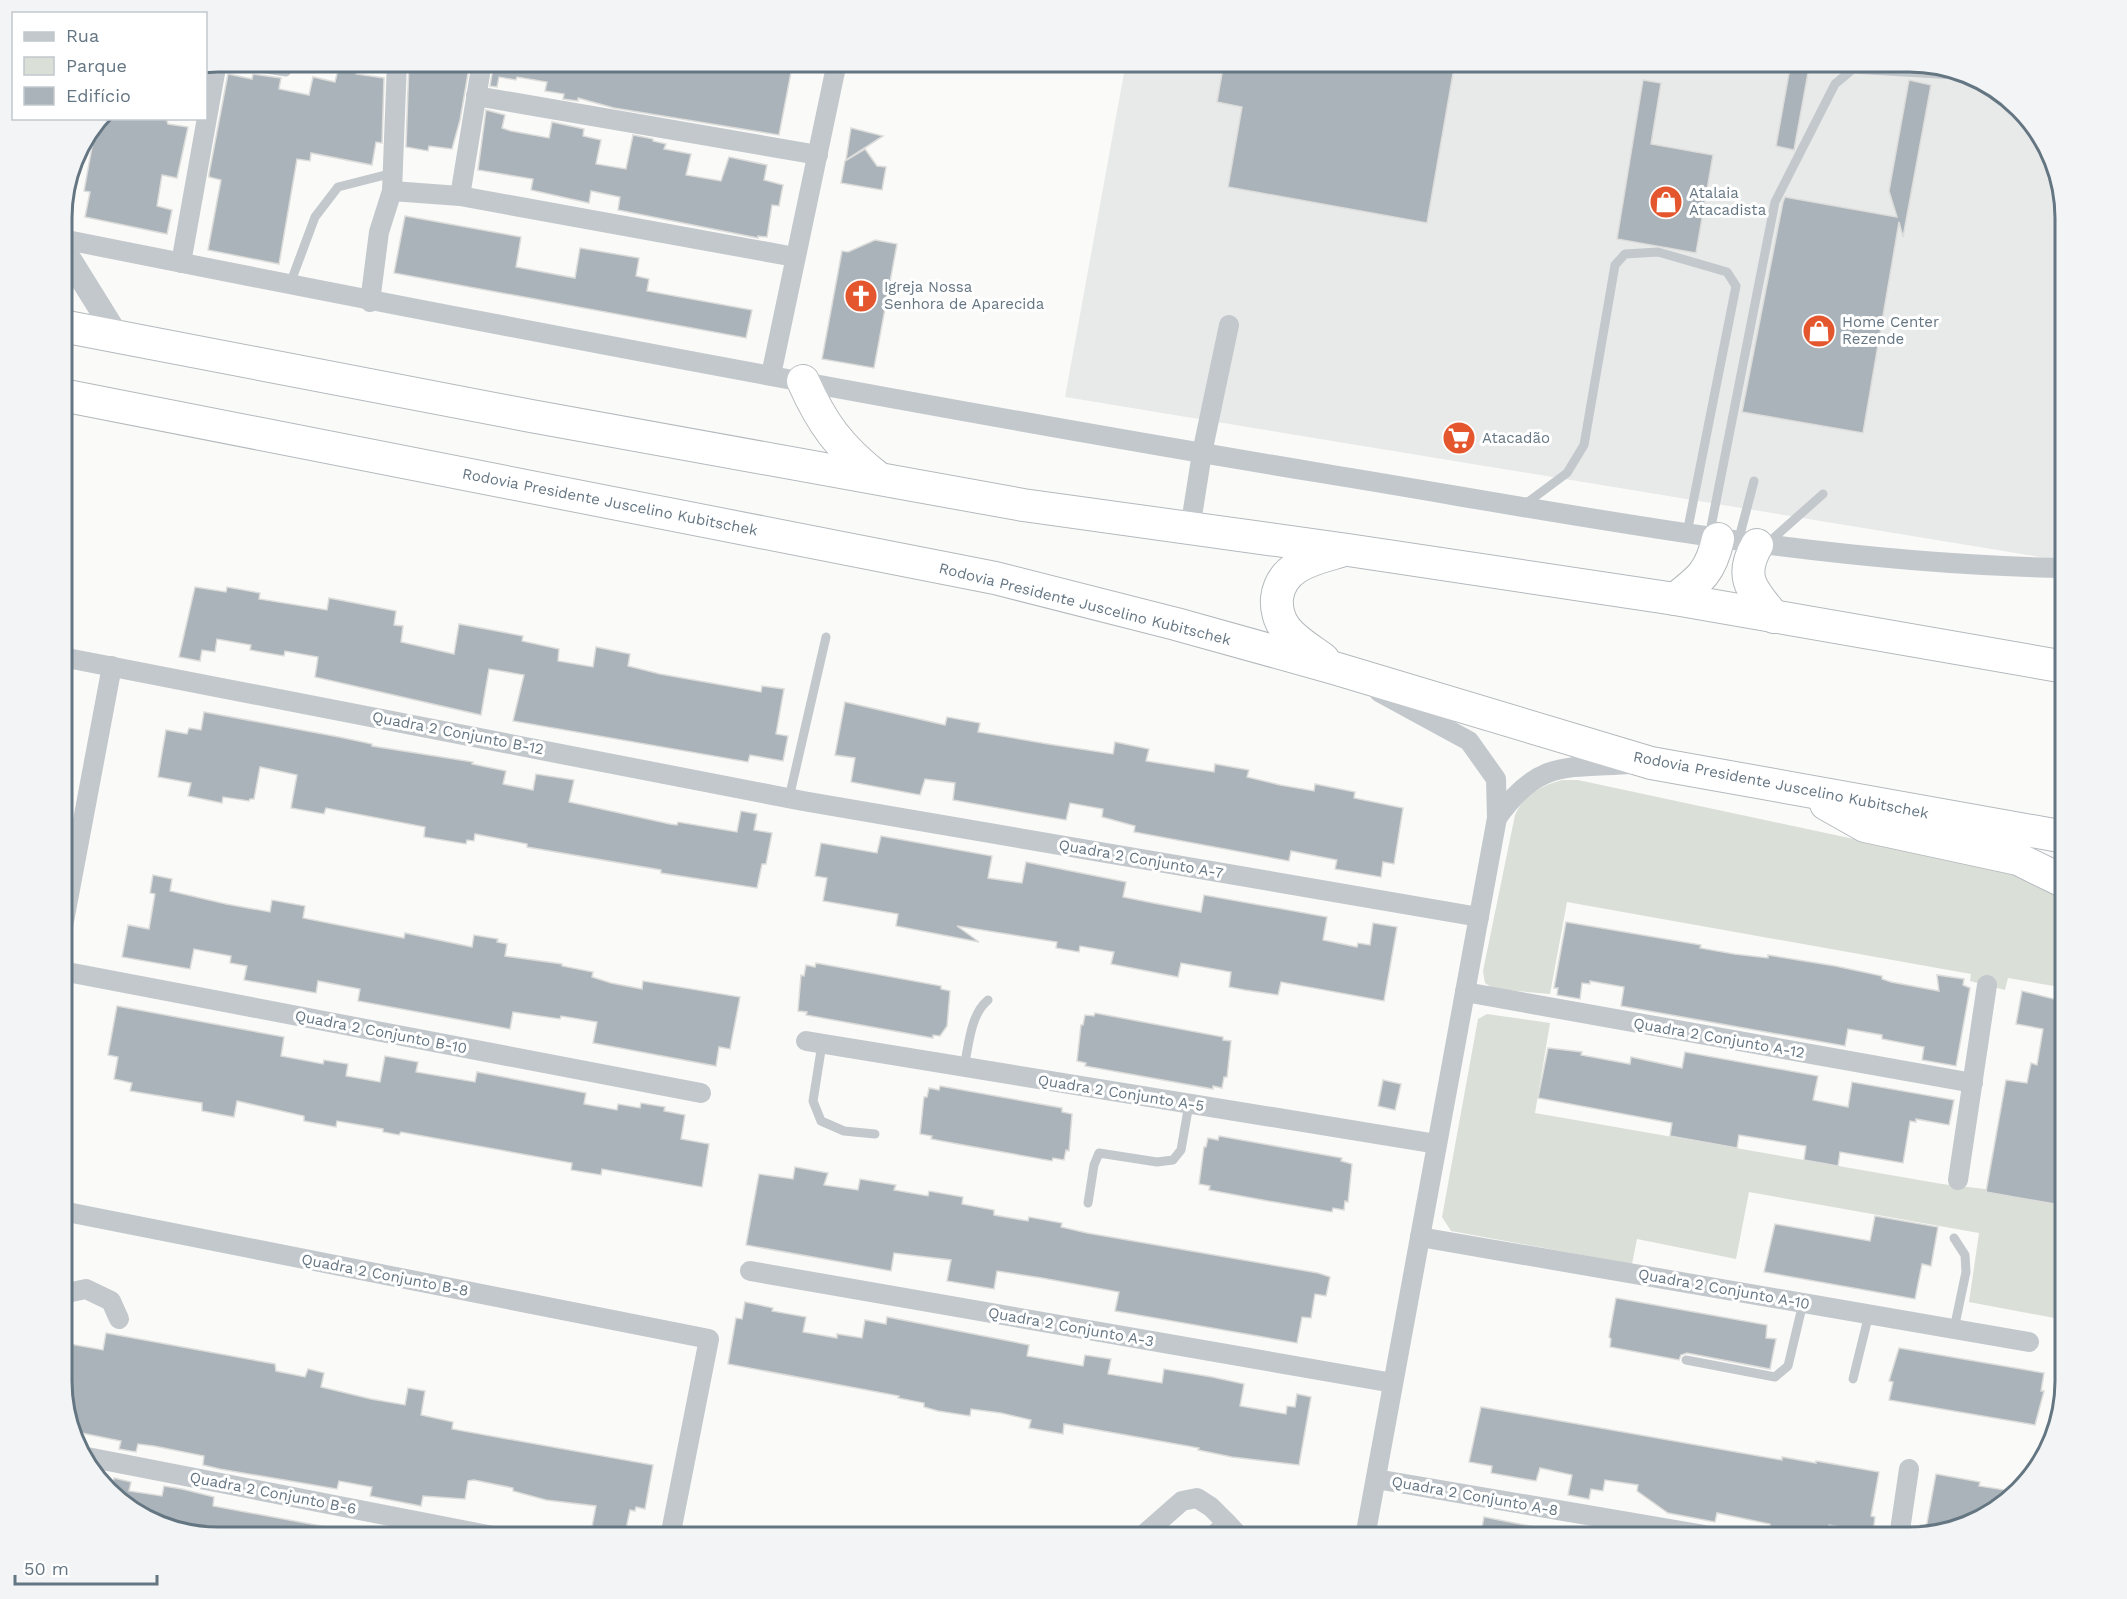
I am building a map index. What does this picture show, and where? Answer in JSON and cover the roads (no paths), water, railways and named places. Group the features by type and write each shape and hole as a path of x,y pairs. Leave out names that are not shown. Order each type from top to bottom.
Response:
{"highway":[{"path":"72,328 1023,505 1348,550 1675,599 2055,665"},
{"path":"803,381 828,430 849,454 880,479"},
{"name":"Rodovia Presidente Juscelino Kubitschek","path":"72,397 995,578 1176,624 1334,668 1651,763 2055,835"},
{"path":"1675,599 1707,571 1714,559 1737,542 1751,556 1748,579 1752,591 1774,618"},
{"path":"1334,668 1285,629 1277,605 1278,591 1288,572 1306,561 1348,550"},
{"path":"1804,792 1865,825 2018,859 2055,877"}],"street":[{"path":"181,263 216,72"},
{"path":"370,302 379,232 392,182 397,72"},
{"path":"460,196 480,72"},
{"path":"771,375 835,72"},
{"path":"476,96 818,155"},
{"path":"392,182 795,257"},
{"path":"72,241 370,302 803,381 1202,453 1737,542 2010,567 2055,568"},
{"path":"72,263 118,337"},
{"path":"1190,529 1202,453 1229,325"},
{"name":"Quadra 2 Conjunto B-12","path":"72,659 796,799"},
{"path":"72,865 112,666"},
{"path":"1334,668 1469,741 1496,779 1497,819 1367,1527"},
{"path":"1497,819 1524,785 1549,772 1571,768 1651,763"},
{"name":"Quadra 2 Conjunto A-7","path":"796,799 1479,917"},
{"name":"Quadra 2 Conjunto B-10","path":"72,973 701,1094"},
{"path":"1958,1180 1988,986"},
{"name":"Quadra 2 Conjunto A-12","path":"1465,992 1973,1083"},
{"name":"Quadra 2 Conjunto A-5","path":"814,1042 1437,1144"},
{"name":"Quadra 2 Conjunto B-8","path":"72,1213 709,1339 672,1527"},
{"name":"Quadra 2 Conjunto A-10","path":"1420,1237 2029,1342"},
{"name":"Quadra 2 Conjunto A-3","path":"750,1271 1393,1383"},
{"path":"72,1292 86,1289 111,1300 119,1319"},
{"name":"Quadra 2 Conjunto B-6","path":"95,1459 442,1527"},
{"path":"1901,1527 1909,1469"},
{"name":"Quadra 2 Conjunto A-8","path":"1376,1479 1653,1527"},
{"path":"1153,1527 1182,1501 1197,1498 1211,1507 1230,1527"}],"lane":[{"path":"1737,542 1775,202 1835,84 1849,72"},
{"path":"1904,72 1931,74"},
{"path":"289,285 315,217 338,187 392,182"},
{"path":"1522,506 1567,473 1584,445 1615,266 1625,254 1658,252 1727,272 1736,286 1687,533"},
{"path":"1737,542 1754,482"},
{"path":"1737,542 1823,494"},
{"path":"796,799 826,637"},
{"path":"964,1067 977,1015 980,1007 988,1000"},
{"path":"814,1042 813,1101 821,1121 844,1131 875,1134"},
{"path":"1088,1203 1094,1165 1099,1153 1156,1162 1173,1160 1181,1150 1189,1104"},
{"path":"1954,1238 1965,1255 1966,1272 1954,1329"},
{"path":"1686,1359 1775,1377 1788,1366 1803,1303"},
{"path":"1853,1378 1869,1314"}],"place":[{"name":"Atalaia Atacadista","path":"1666,202"},
{"name":"Igreja Nossa Senhora de Aparecida","path":"861,296"},
{"name":"Home Center Rezende","path":"1819,331"},
{"name":"Atacadão","path":"1459,438"}]}
